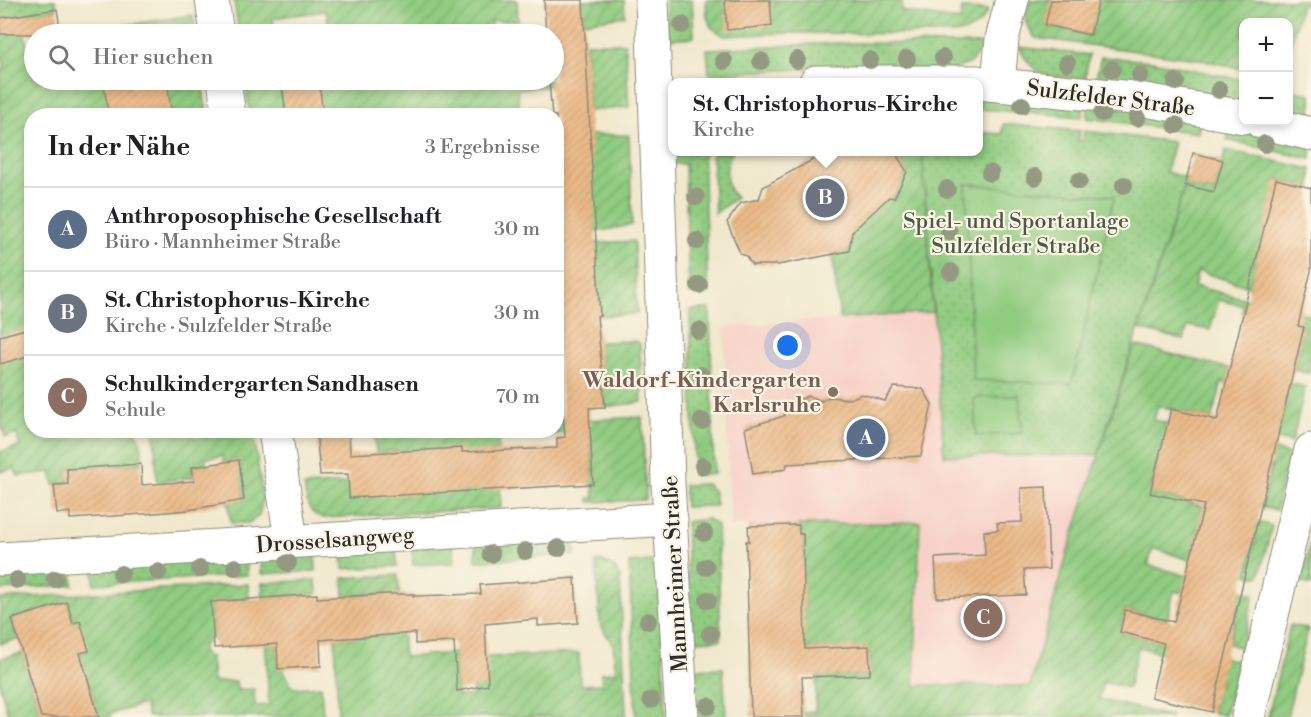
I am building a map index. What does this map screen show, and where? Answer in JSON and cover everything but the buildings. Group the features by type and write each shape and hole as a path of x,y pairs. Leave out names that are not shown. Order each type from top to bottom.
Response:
{"street":[{"path":"212,0 216,24"},
{"name":"Mannheimer Straße","path":"652,0 664,89 671,519 681,717"},
{"path":"984,83 1002,39 1012,0"},
{"name":"Sulzfelder Straße","path":"984,83 1133,98 1239,116"},
{"path":"225,90 228,108"},
{"path":"1278,126 1311,134"},
{"path":"276,438 291,541"},
{"path":"1248,717 1311,450"},
{"name":"Drosselsangweg","path":"0,559 671,519"}],"shaded area":[{"path":"933,312 944,456 1098,455 1068,551 1031,686 914,685 920,522 730,526 724,327"}],"green space":[{"path":"0,0 55,0 57,9 22,15 24,90 203,90 206,108 24,108 24,438 139,438 142,447 141,464 67,469 68,484 54,485 51,472 18,476 14,468 0,472 0,452 20,446 16,434 5,437 0,418 0,70 5,68 0,49"},
{"path":"234,0 517,0 518,20 491,21 491,24 329,24 326,11 273,18 274,24 238,24"},
{"path":"583,0 624,0 625,16 584,22"},
{"path":"665,0 692,0 694,37 666,39"},
{"path":"706,0 902,0 901,11 960,21 962,9 988,10 982,21 974,28 952,34 784,33 724,36 711,27 707,17"},
{"path":"1029,0 1051,0 1046,25 1090,35 1098,0 1311,0 1311,6 1301,4 1293,35 1293,18 1239,18 1239,68 1198,59 1035,38 1025,21"},
{"path":"193,15 194,24 130,24"},
{"path":"586,43 625,43 629,107 589,111"},
{"path":"841,43 986,44 969,64 952,70 800,69 709,74 707,49"},
{"path":"1019,47 1089,55 1085,79 1046,75 1031,66"},
{"path":"1101,57 1152,61 1239,79 1239,105 1095,82"},
{"path":"246,90 517,90 519,108 249,108"},
{"path":"1293,91 1311,94 1311,121 1293,117"},
{"path":"983,96 1085,101 1082,117 983,109"},
{"path":"1089,102 1200,122 1198,133 1087,118"},
{"name":"Spiel- und Sportanlage Sulzfelder Straße","path":"1003,124 1080,131 1079,141 1083,141 1084,131 1174,142 1166,172 1187,178 1098,455 944,456 922,156 983,156 983,132 1002,134"},
{"path":"1230,128 1311,146 1311,159 1227,140"},
{"path":"588,135 629,135 632,225 594,232"},
{"path":"1226,150 1311,169 1311,188 1277,179 1250,287 1198,271 1194,286 1311,315 1311,362 1308,373 1294,370 1304,327 1242,312 1244,306 1219,300 1210,330 1188,326 1184,340 1139,329 1185,185 1214,192"},
{"path":"672,156 703,156 708,293 689,293 685,164 672,164"},
{"path":"712,156 730,156 726,176 729,188 736,198 715,213"},
{"path":"897,156 922,156 933,312 840,319 832,254 849,251 852,232 888,197 894,198 907,172"},
{"path":"966,184 1114,196 1072,384 973,380"},
{"path":"634,241 637,314 600,316 596,261 580,244"},
{"path":"710,309 714,474 695,475 690,310"},
{"path":"636,341 640,344 642,402 605,407 599,342"},
{"path":"1134,345 1305,387 1292,442 1277,439 1287,398 1222,382 1212,419 1158,406 1154,420 1289,454 1276,510 1262,507 1272,465 1230,454 1158,462 1150,492 1272,526 1259,577 1247,574 1256,535 1200,521 1190,560 1153,548 1148,565 1254,594 1242,648 1229,644 1238,607 1174,591 1167,620 1125,610 1120,632 1238,661 1225,716 1212,712 1221,677 1183,667 1184,658 1138,647 1128,688 1103,682 1099,699 1172,717 804,717 804,712 815,711 817,676 870,675 869,647 804,649 803,535 799,534 799,525 920,522 914,685 1030,686 1068,551"},
{"path":"1019,395 1022,433 976,436 974,398"},
{"path":"642,417 646,498 589,502 589,498 594,498 590,432 564,433 564,420"},
{"path":"154,438 254,438 263,498 259,516 248,523 231,523 228,502 244,500 238,460 224,462 223,456 206,458 206,465 192,467 193,477 157,482"},
{"path":"375,438 498,438 501,508 324,518 311,511 304,486 349,483 407,451 376,452"},
{"path":"707,484 714,492 716,506 685,507 684,485"},
{"path":"708,519 717,526 721,640 690,641 686,522"},
{"path":"574,537 575,555 476,561 476,543"},
{"path":"1311,539 1311,585 1301,582"},
{"path":"453,544 454,563 413,565 412,547"},
{"path":"396,547 397,566 343,569 342,551"},
{"path":"315,552 316,571 261,574 261,556"},
{"path":"246,557 247,575 94,584 94,566"},
{"path":"659,560 666,717 636,717 629,563"},
{"path":"602,561 615,568 620,578 626,717 148,717 144,704 110,714 110,717 86,717 96,708 90,686 68,657 88,651 73,623 67,602 12,619 18,639 0,644 0,599 248,584 249,599 212,602 214,638 205,643 202,653 211,658 213,682 236,681 237,690 254,689 255,706 269,705 262,583 316,580 317,594 274,597 278,668 283,669 293,688 321,686 323,715 338,714 335,639 389,635 387,594 344,596 343,578 398,575 404,657 455,653 457,696 473,696 473,685 487,657 579,653 580,685 602,684 601,673 616,672 613,645 600,624 596,562"},
{"path":"72,567 73,585 0,590 0,571"},
{"path":"1290,625 1308,629 1287,717 1268,717"},
{"path":"22,653 41,717 9,717 0,686 0,659"},
{"path":"723,668 726,717 695,717 692,669"}],"place":[{"name":"St. Christophorus-Kirche","path":"825,198"},
{"name":"Waldorf-Kindergarten Karlsruhe","path":"833,392"},
{"name":"Anthroposophische Gesellschaft","path":"866,438"},
{"name":"Schulkindergarten Sandhasen","path":"983,618"}]}
